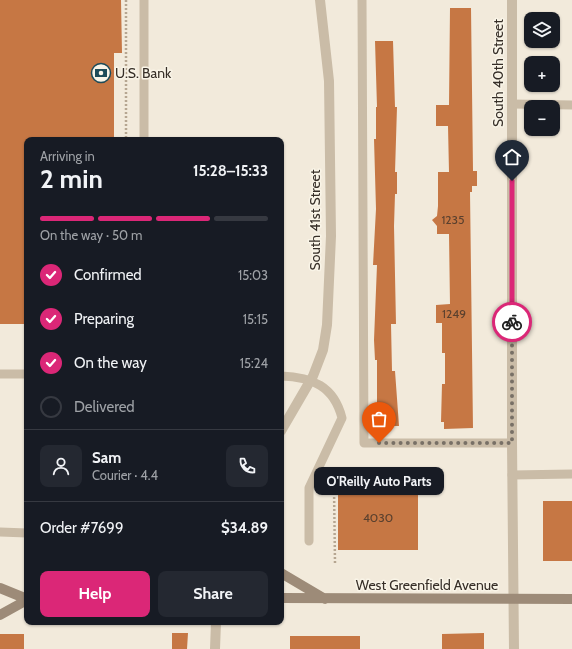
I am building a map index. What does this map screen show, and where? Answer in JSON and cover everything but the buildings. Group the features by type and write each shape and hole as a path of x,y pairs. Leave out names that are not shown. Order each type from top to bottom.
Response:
{"main road":[{"path":"284,575 325,599"},
{"path":"0,588 24,599"},
{"name":"West Greenfield Avenue","path":"284,598 572,599"},
{"path":"0,615 24,602"}],"street":[{"name":"South 41st Street","path":"284,425 311,380 319,360 326,332 331,236 329,80 320,0"},
{"name":"South 40th Street","path":"512,0 512,475 515,599 514,649"},
{"path":"215,649 216,625"}],"lane":[{"path":"144,0 144,137"},
{"path":"362,0 364,444 512,443"},
{"path":"512,104 572,105"},
{"path":"0,374 24,374"},
{"path":"284,376 311,380 331,393 339,408 342,418 309,488 309,541"},
{"path":"512,475 572,474"},
{"path":"0,532 24,533"}],"path":[{"path":"126,0 126,137"},
{"path":"335,563 334,487 342,472"}],"way so far":[{"path":"379,443 512,443 512,322"}],"place":[{"name":"U.S. Bank","path":"101,73"},
{"name":"O'Reilly Auto Parts","path":"379,443"}],"route":[{"path":"512,181 512,322"}]}
